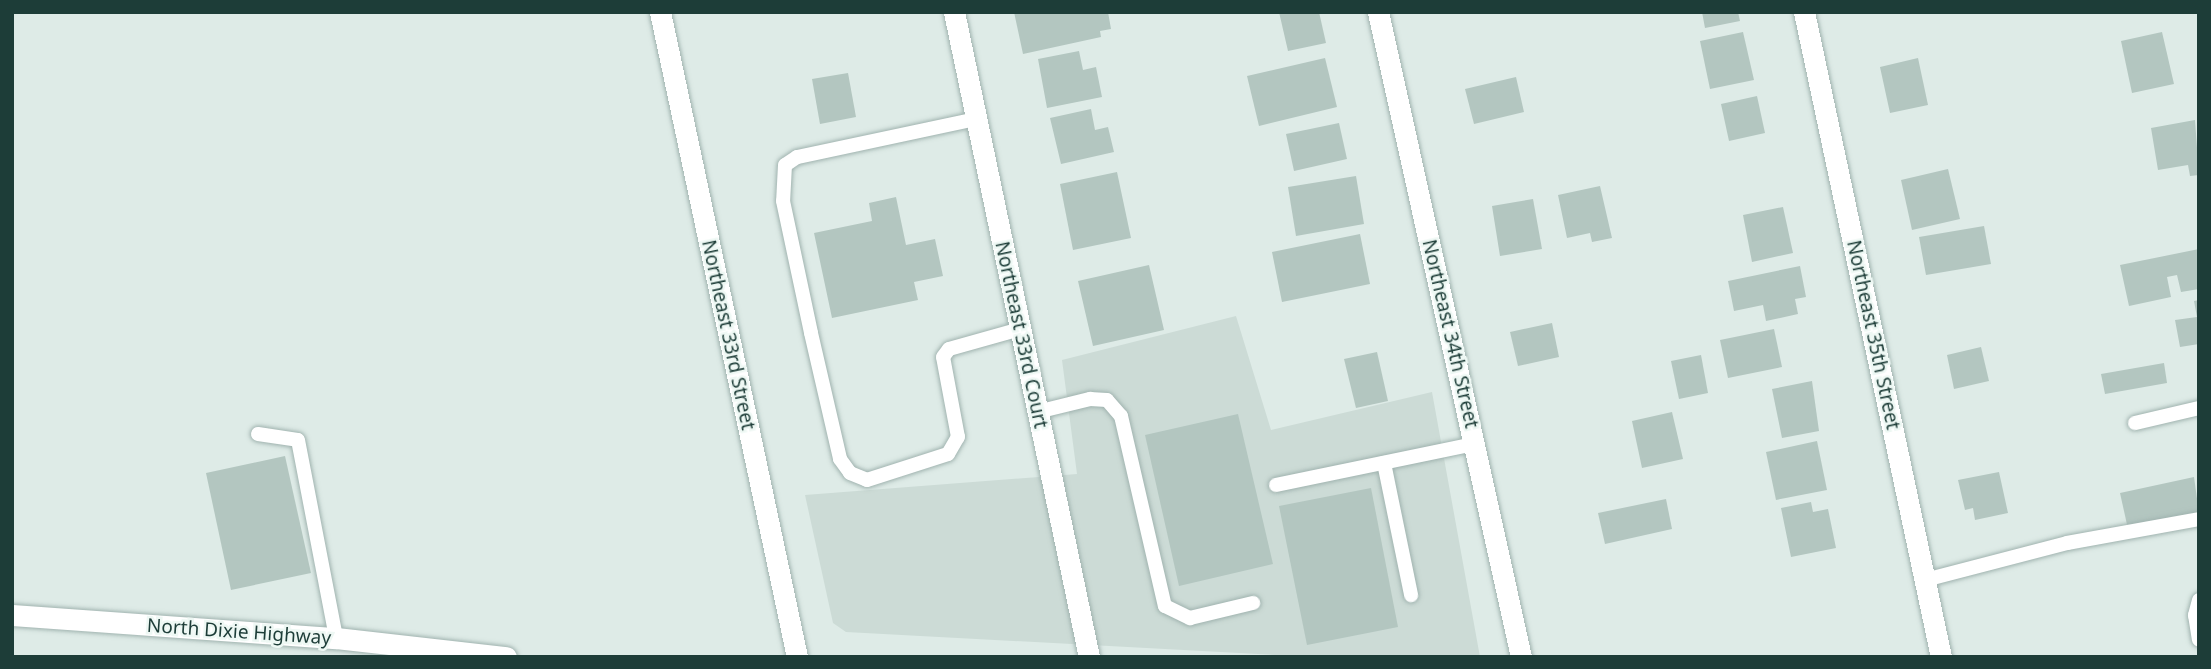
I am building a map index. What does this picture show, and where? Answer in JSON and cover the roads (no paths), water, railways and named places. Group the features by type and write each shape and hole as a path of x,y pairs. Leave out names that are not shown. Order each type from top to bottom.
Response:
{"street":[{"name":"Northeast 33rd Street","path":"660,12 797,657"},
{"name":"Northeast 33rd Court","path":"954,12 1089,657"},
{"name":"Northeast 34th Street","path":"1378,12 1521,657"},
{"name":"Northeast 35th Street","path":"1804,12 1941,657"},
{"name":"North Dixie Highway","path":"12,615 337,638 506,657"}],"lane":[{"path":"976,119 797,157 785,165 783,201 799,280 840,459 850,473 867,480 948,454 958,437 943,356 960,346 1020,329"},
{"path":"1037,412 1090,399 1107,400 1121,416 1165,606 1190,618 1253,603"},
{"path":"2136,423 2199,408"},
{"path":"258,433 298,440 337,638"},
{"path":"1276,485 1474,444"},
{"path":"1384,463 1411,595"},
{"path":"1925,580 2067,543 2199,519"},
{"path":"2199,600 2195,615 2199,640"}]}
